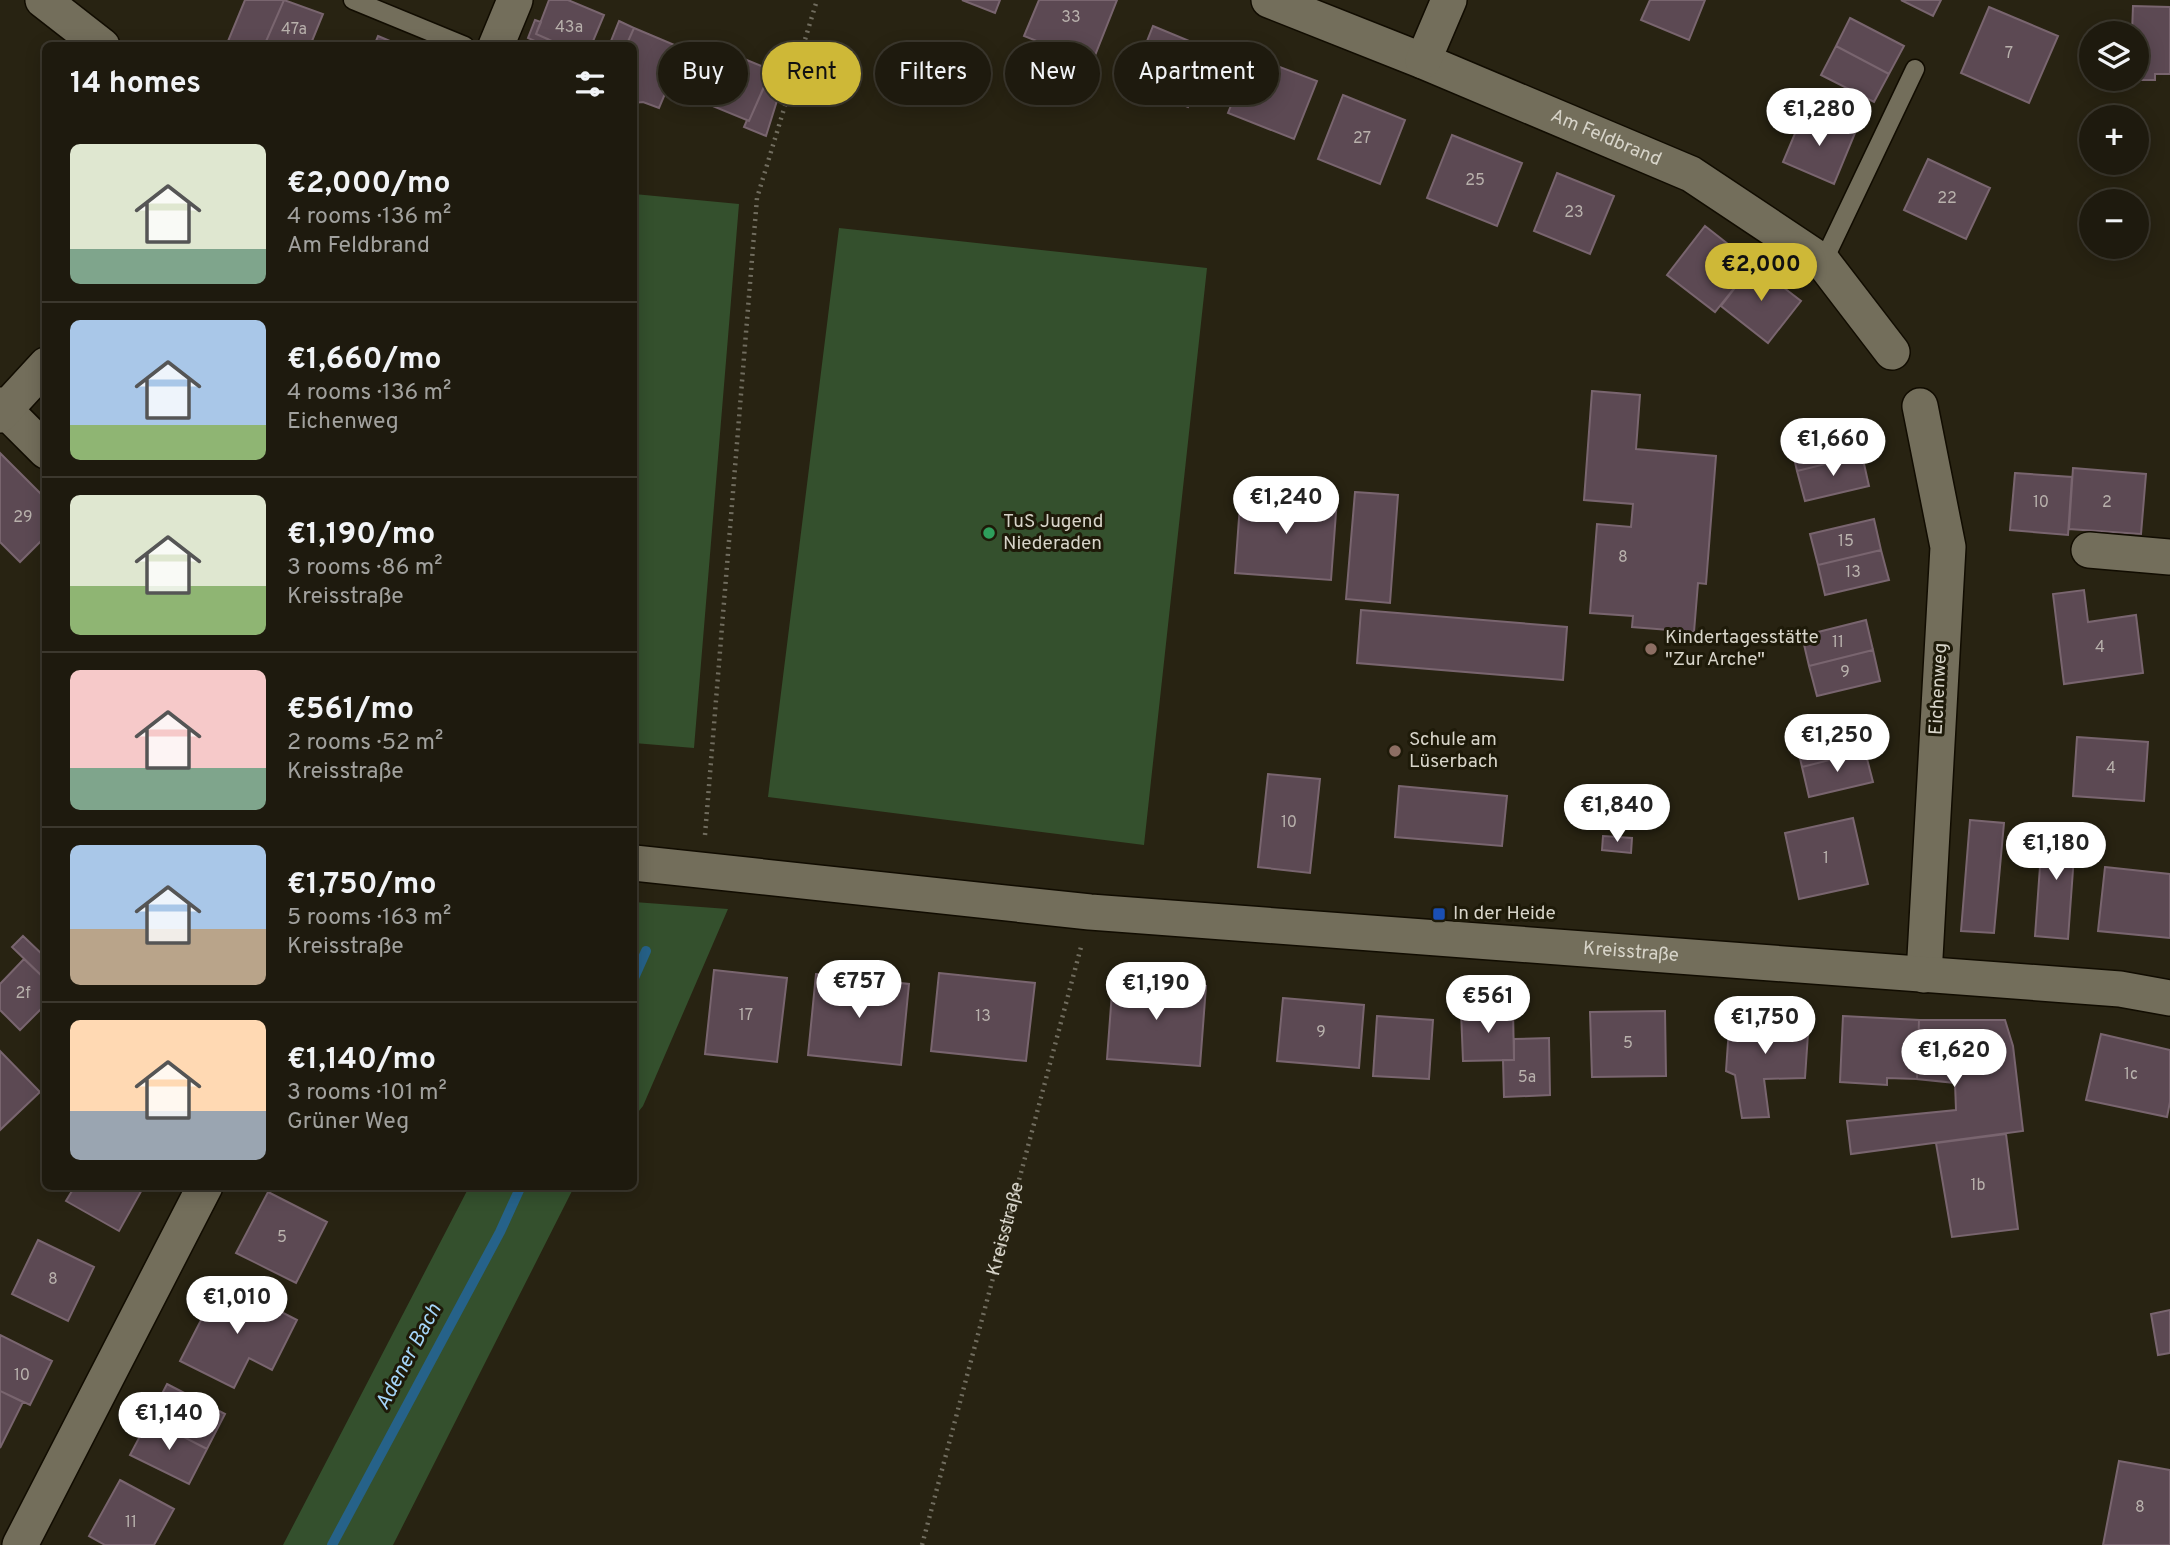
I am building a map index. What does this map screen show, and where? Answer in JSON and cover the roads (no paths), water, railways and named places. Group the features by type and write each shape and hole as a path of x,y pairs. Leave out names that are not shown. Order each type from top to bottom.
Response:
{"street":[{"path":"43,0 97,42"},
{"path":"498,42 514,0"},
{"name":"Am Feldbrand","path":"1269,0 1423,61 1691,174 1823,262 1892,352"},
{"path":"1423,61 1449,0"},
{"path":"42,369 2,410 42,447"},
{"name":"Eichenweg","path":"1920,406 1948,547 1924,975"},
{"path":"2088,550 2170,557"},
{"name":"Kreisstraße","path":"637,863 1090,912 2120,989 2170,998"},
{"path":"20,1545 203,1190"}],"lane":[{"path":"353,0 455,42"},
{"path":"1823,262 1915,69"}],"waterway":[{"name":"Adener Bach","path":"637,971 646,951"},
{"name":"Adener Bach","path":"332,1545 500,1232 519,1190"}],"place":[{"name":"TuS Jugend Niederaden","path":"989,533"},
{"name":"Kindertagesstätte \"Zur Arche\"","path":"1651,649"},
{"name":"Schule am Lüserbach","path":"1395,751"},
{"name":"In der Heide","path":"1439,914"}]}
